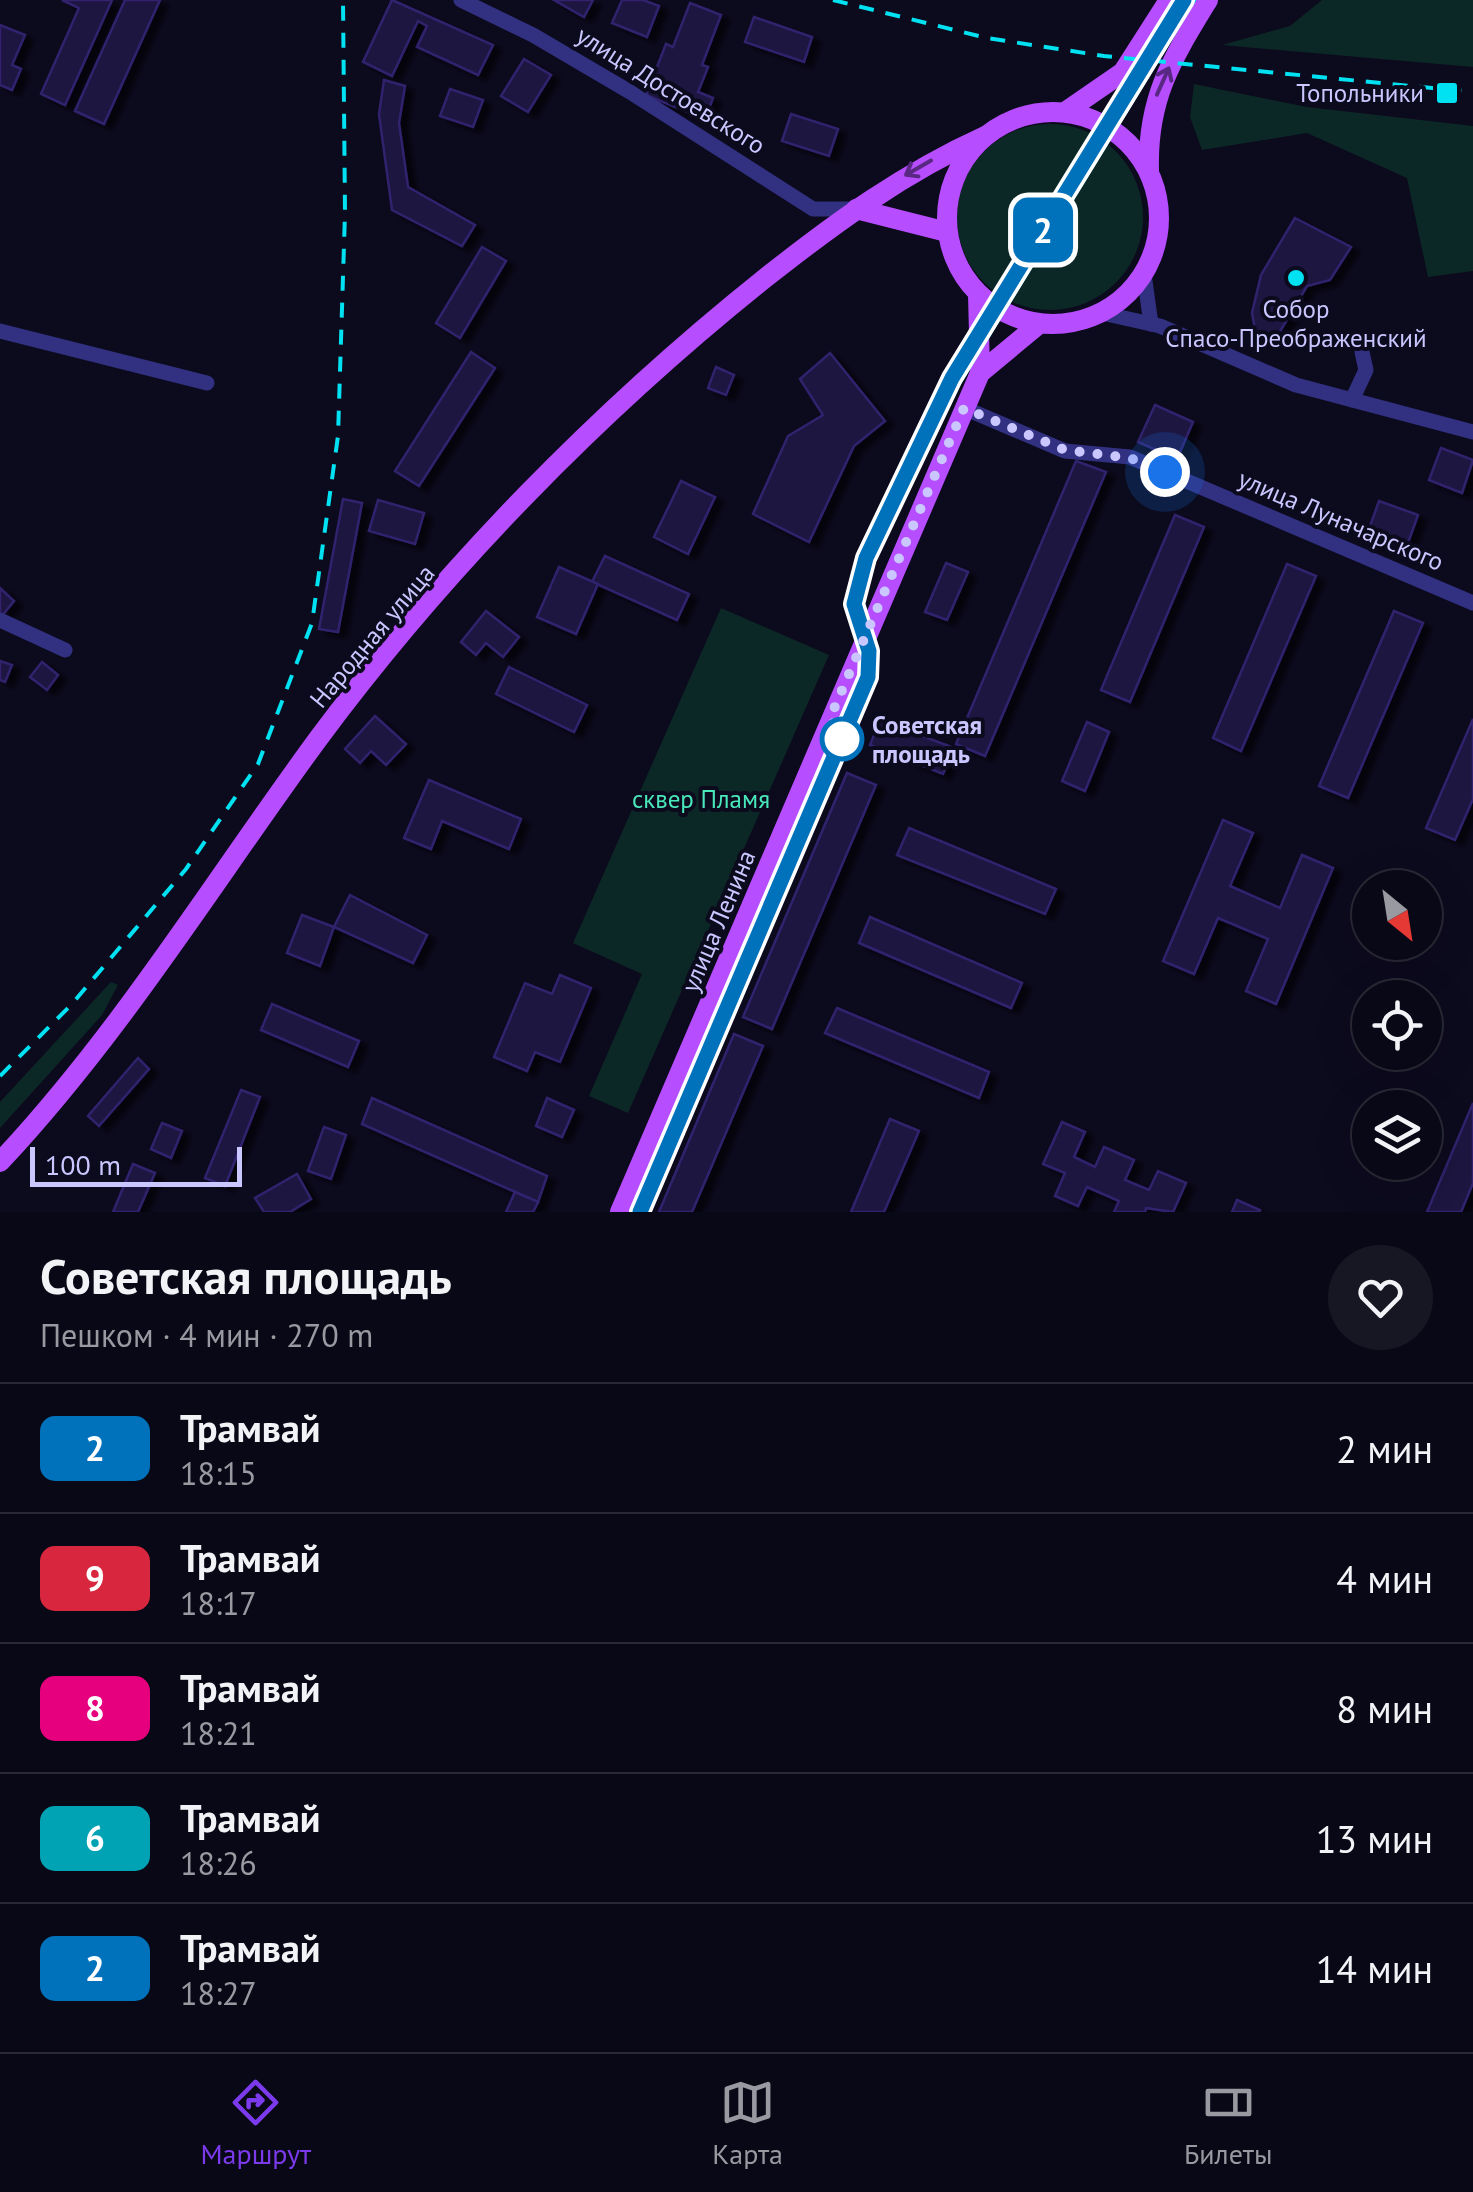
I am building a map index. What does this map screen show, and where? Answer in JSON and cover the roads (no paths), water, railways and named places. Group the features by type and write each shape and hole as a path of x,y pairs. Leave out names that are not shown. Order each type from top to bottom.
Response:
{"main road":[{"path":"1065,112 1123,72 1169,0"},
{"path":"1149,172 1115,130 1065,112 1036,112 1009,120 985,136 962,163 948,196 947,232 958,266 978,294 1013,319 1038,324 1060,324 1102,313 1126,296 1144,274 1160,223 1149,172 1148,126 1158,89 1208,0"},
{"name":"Народная улица","path":"0,1162 85,1066 321,736 517,506 719,315 924,163 985,136"},
{"path":"856,210 947,232"},
{"path":"978,294 980,373"},
{"path":"980,373 1038,324"},
{"name":"улица Ленина","path":"620,1212 980,373"}],"street":[{"name":"улица Достоевского","path":"461,0 533,35 614,82 813,209 856,210"},
{"path":"1144,274 1151,324"},
{"path":"1102,313 1151,324 1296,385 1473,432"},
{"path":"0,331 207,383"},
{"path":"1352,400 1366,370 1362,352"},
{"name":"улица Луначарского","path":"964,408 1065,450 1130,458 1473,603"},
{"path":"0,620 65,650"}],"tram line":[{"name":"2","path":"640,1212 868,677 869,651 854,604 866,558 952,378 1184,0"},
{"path":"649,1212 871,688 877,658 863,604 872,565 959,385 1195,0"}],"railway":[{"path":"0,1076 72,1004 186,869 258,764 312,623 338,436 345,213 343,0"},
{"path":"833,0 987,38 1104,56 1473,92"}],"place":[{"name":"Топольники","path":"1447,93"},
{"name":"Собор Спасо-Преображенский","path":"1296,278"},
{"name":"Советская площадь","path":"842,739"}],"park label":[{"name":"сквер Пламя","path":"701,799"}]}
